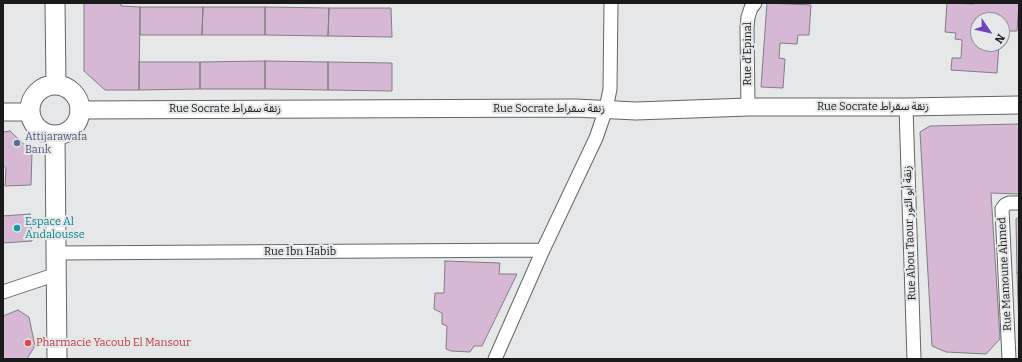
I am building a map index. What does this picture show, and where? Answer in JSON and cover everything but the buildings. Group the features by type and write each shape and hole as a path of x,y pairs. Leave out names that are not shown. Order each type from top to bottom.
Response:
{"main road":[{"path":"55,3 56,85"},
{"path":"51,85 63,86 73,92 80,110 72,127 66,132 55,135 44,133 38,128 32,119 30,112 31,103 37,92 43,87 51,85"},
{"path":"55,135 57,359"}],"street":[{"path":"495,359 543,250 596,138 606,109 610,89 611,3"},
{"name":"Rue d'Epinal","path":"748,107 747,28 748,17 754,3"},
{"name":"Rue Socrate زنقة سقراط","path":"80,110 559,108 636,111 748,107 1019,105"},
{"name":"Rue Abou Taour زنقة أبو الثور","path":"906,107 914,359"},
{"path":"3,112 30,112"},
{"name":"Rue Mamoune Ahmed","path":"1009,359 1002,209 1009,203 1019,203"},
{"name":"Rue Ibn Habib","path":"57,253 543,250"},
{"path":"3,292 57,274"}],"place":[{"name":"Attijarawafa Bank","path":"17,143"},
{"name":"Espace Al Andalousse","path":"17,228"},
{"name":"Pharmacie Yacoub El Mansour","path":"28,343"}]}
